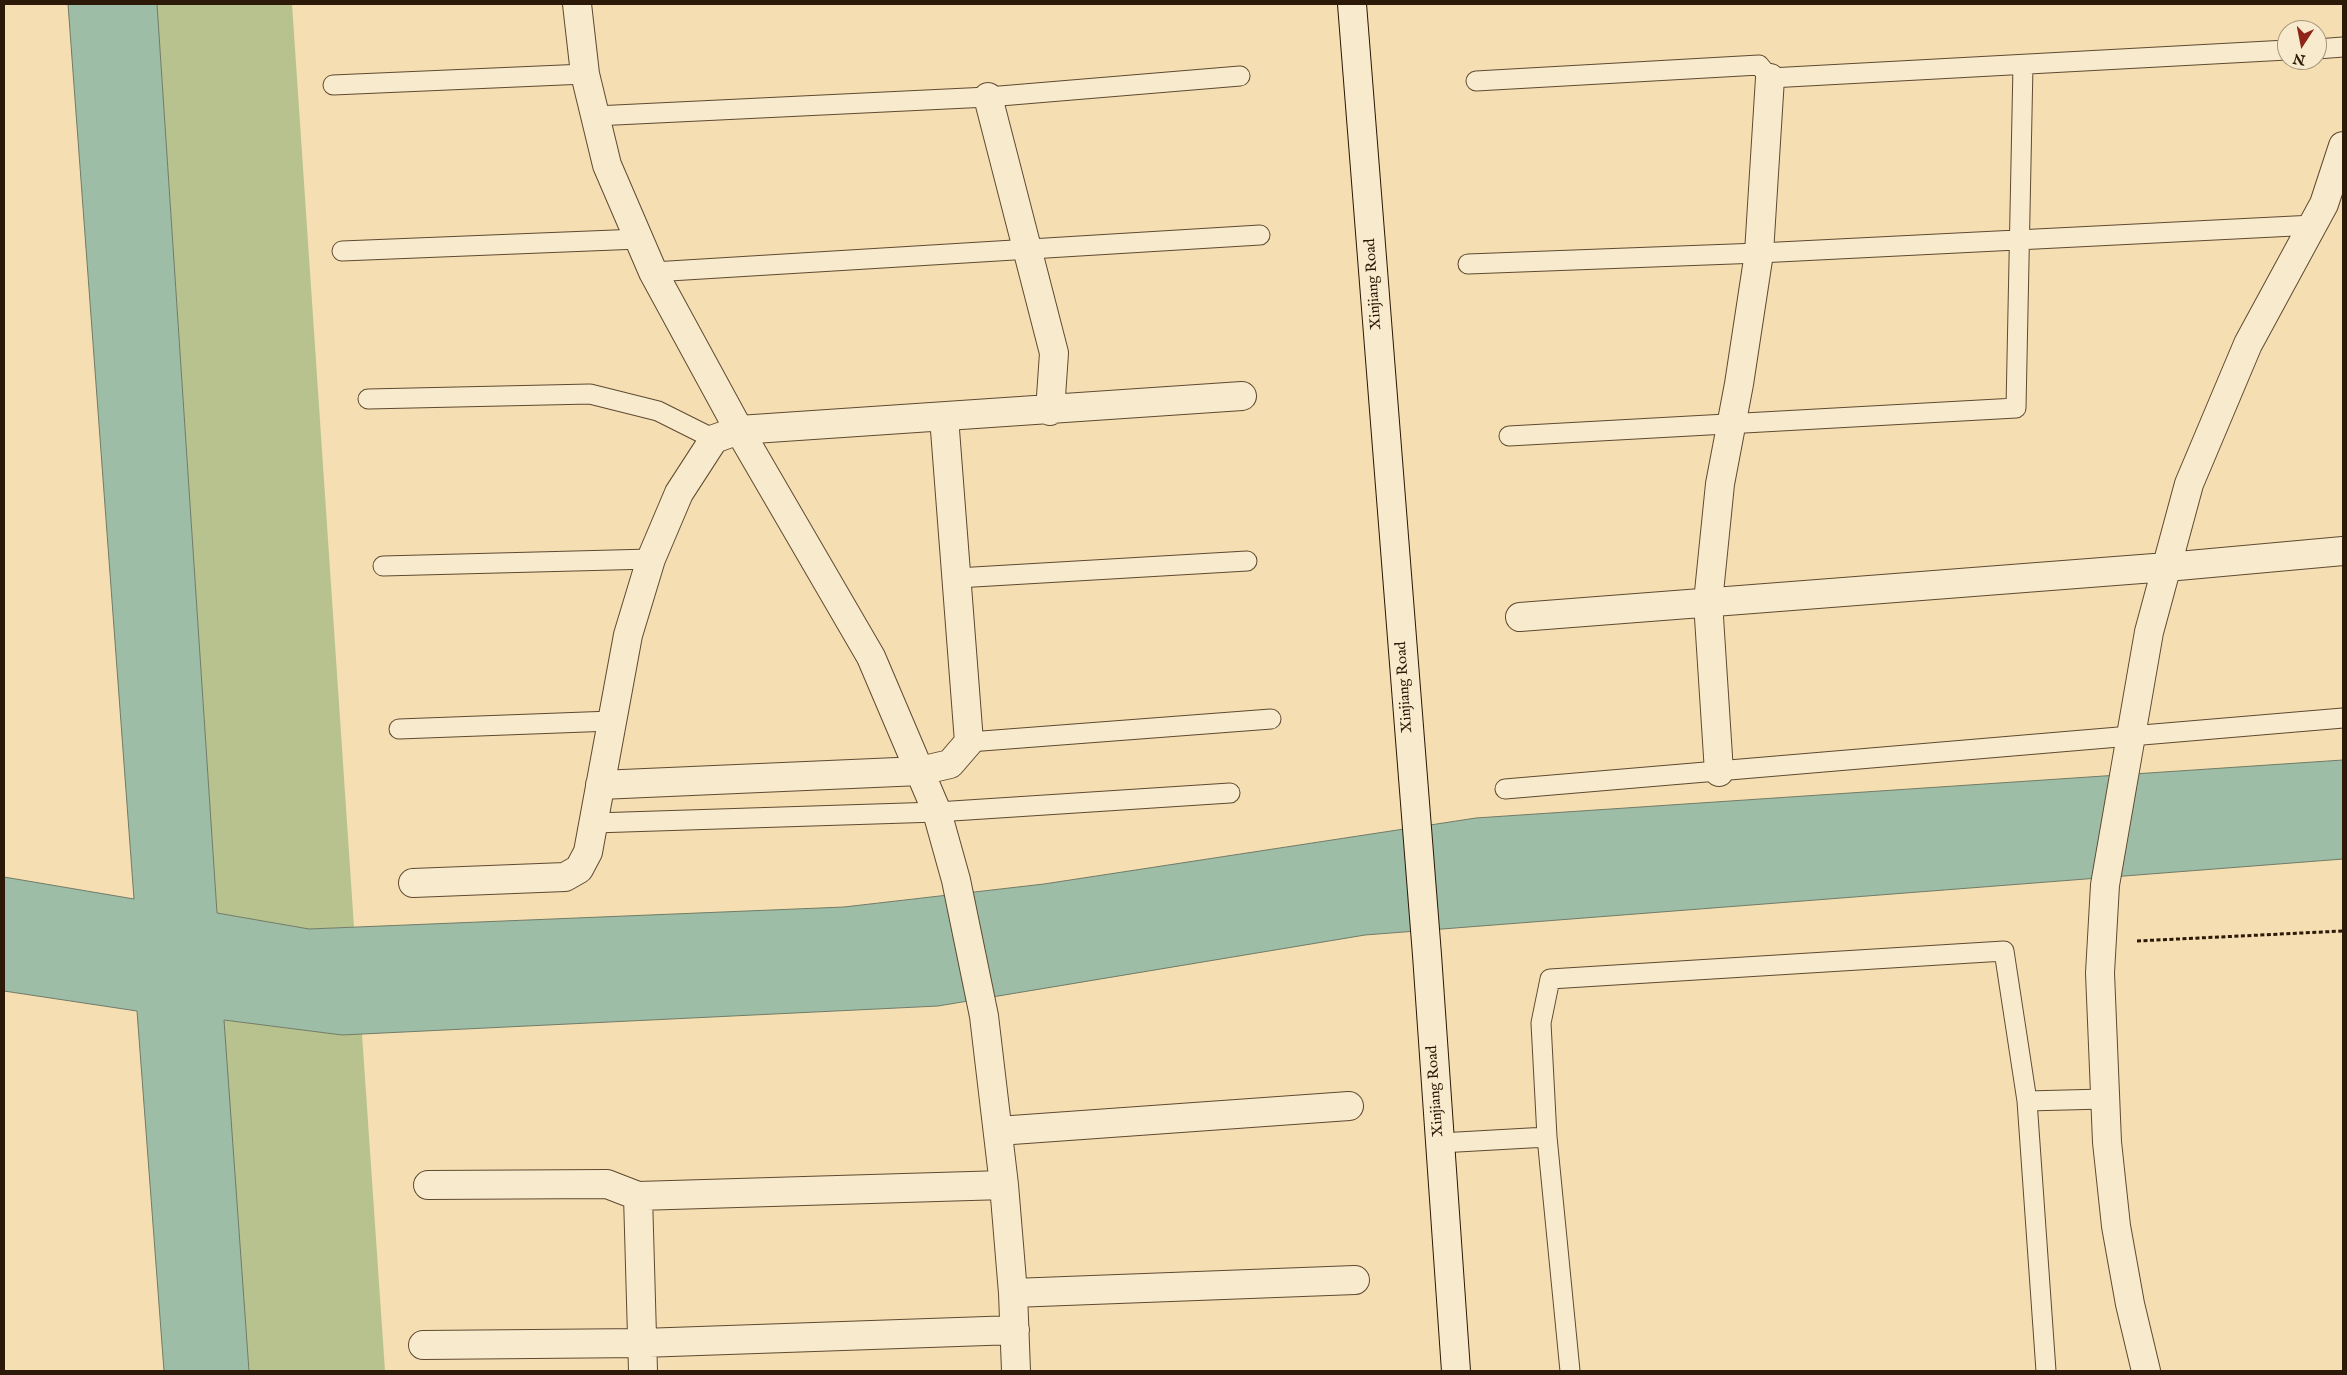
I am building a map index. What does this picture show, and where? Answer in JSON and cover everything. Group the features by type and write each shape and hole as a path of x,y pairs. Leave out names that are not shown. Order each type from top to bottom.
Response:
{"street":[{"path":"577,4 585,74 607,165 653,272 726,434 871,657 937,812 956,880 984,1016 1004,1185 1013,1293 1016,1371"},
{"name":"Xinjiang Road","path":"1352,4 1426,955 1456,1371"},
{"path":"1719,772 1708,602 1720,484 1758,253 1770,78"},
{"path":"988,97 1054,353 1050,411"},
{"path":"2146,1371 2130,1304 2116,1226 2104,1099 2100,973 2105,886 2149,632 2189,484 2248,344 2336,188 2343,146"},
{"path":"413,884 565,878 579,869 588,852 628,635 651,559 679,494 726,434 1242,396"},
{"path":"600,785 920,771 950,764 969,742 944,417"},
{"path":"1520,616 2167,567 2343,551"},
{"path":"998,1131 1349,1106"},
{"path":"428,1185 607,1184 638,1196 1004,1185"},
{"path":"638,1196 643,1371"},
{"path":"1013,1293 1355,1280"},
{"path":"423,1344 642,1343 1015,1330"}],"lane":[{"path":"2327,48 2343,47"},
{"path":"1476,80 1759,64 1770,78 2277,51"},
{"path":"1509,436 2016,408 2023,65"},
{"path":"333,86 585,74"},
{"path":"595,116 988,97 1240,76"},
{"path":"1468,264 1758,253 2314,225"},
{"path":"653,272 1260,235"},
{"path":"342,252 639,239"},
{"path":"368,399 590,394 658,411 726,434"},
{"path":"383,566 651,559"},
{"path":"956,578 1246,561"},
{"path":"1505,789 2343,718"},
{"path":"969,742 1271,719"},
{"path":"399,729 612,720"},
{"path":"594,823 937,812 1230,793"},
{"path":"1570,1371 1547,1137 1541,1023 1550,979 2004,951 2027,1101 2046,1371"},
{"path":"2027,1101 2104,1099"},
{"path":"1440,1143 1547,1137"}],"path":[{"path":"2102,943 2343,931"}],"shaded area":[{"path":"68,4 157,4 217,913 309,929 844,907 1044,884 1476,818 2343,760 2343,859 1365,935 938,1006 342,1035 224,1020 249,1371 164,1371 137,1011 4,991 4,877 134,899"},
{"path":"157,4 292,4 354,927 309,929 217,913"},
{"path":"223,1020 342,1035 362,1034 385,1371 249,1371"}]}
